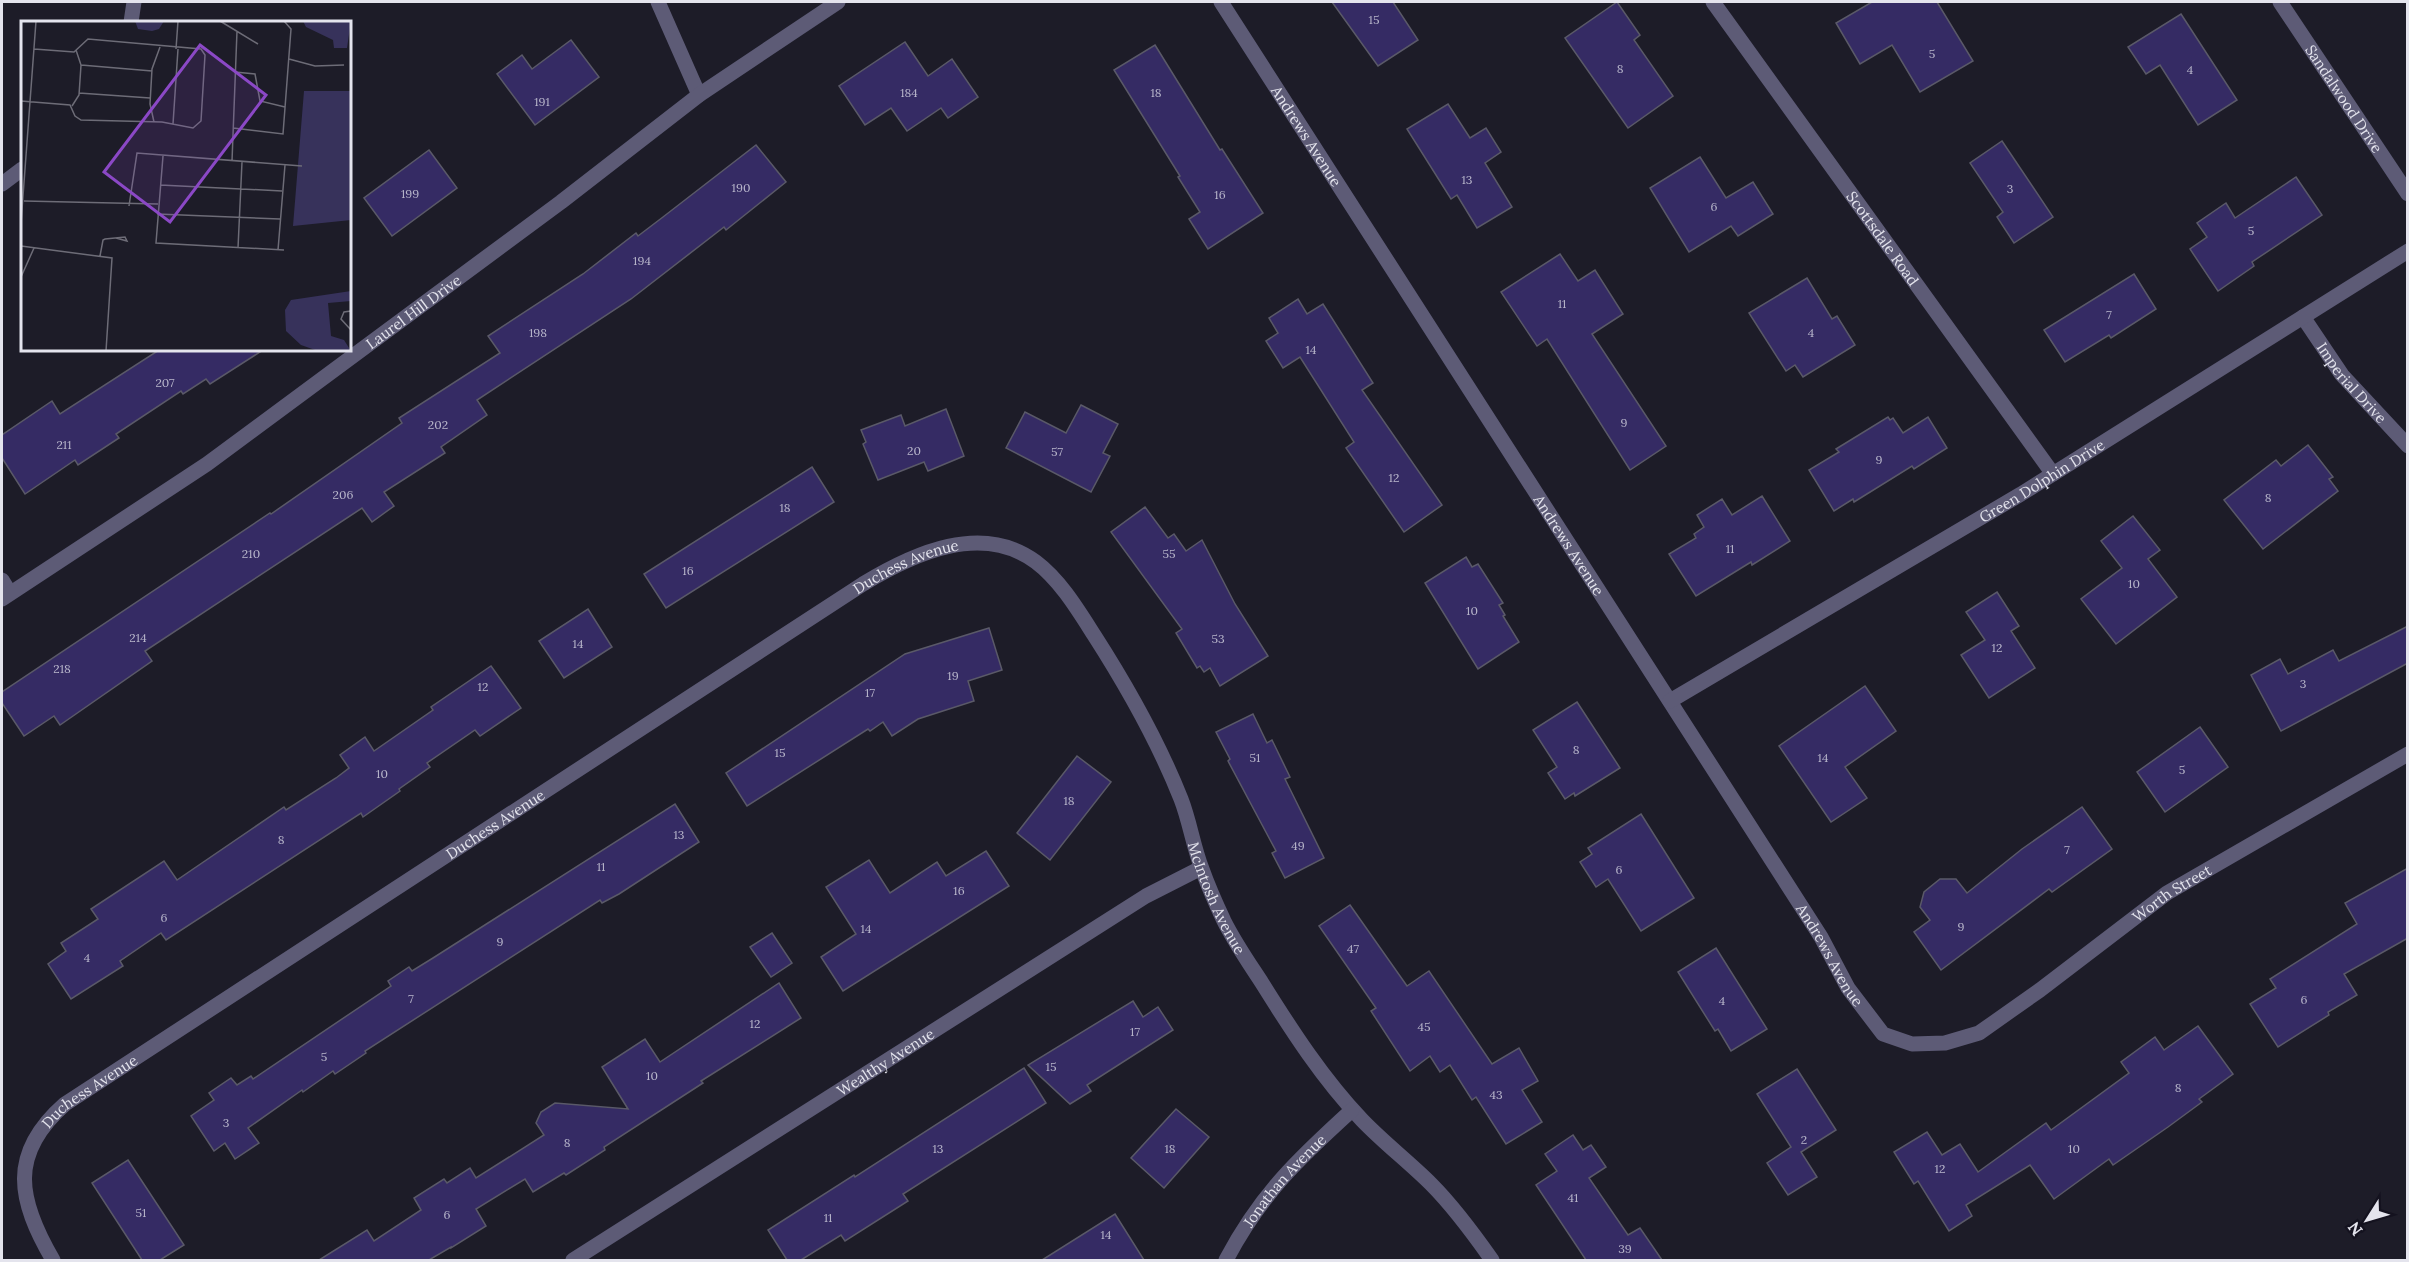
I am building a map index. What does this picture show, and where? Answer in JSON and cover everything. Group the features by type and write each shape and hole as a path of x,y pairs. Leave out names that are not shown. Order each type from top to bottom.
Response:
{"street":[{"path":"131,21 134,2"},
{"path":"658,2 699,95"},
{"name":"Laurel Hill Drive","path":"6,596 261,425 561,202 699,95 838,2"},
{"name":"Andrews Avenue","path":"1221,2 1821,937 1848,988 1864,1012 1883,1034 1912,1044 1945,1043"},
{"name":"Scottsdale Road","path":"1713,2 2053,474"},
{"name":"Sandalwood Drive","path":"2280,2 2408,194"},
{"path":"2,184 21,170"},
{"name":"Green Dolphin Drive","path":"1670,700 2053,474 2408,251"},
{"name":"Imperial Drive","path":"2303,317 2342,375 2408,446"},
{"name":"McIntosh Avenue","path":"968,544 1003,545 1036,562 1058,584 1117,671 1158,745 1182,803 1201,868 1224,922 1239,948 1302,1046 1352,1110 1430,1184 1471,1229 1492,1260"},
{"name":"Duchess Avenue","path":"53,1260 28,1207 24,1183 26,1159 38,1131 65,1104 130,1059 863,584 911,557 950,545 968,544"},
{"path":"2,580 6,596"},
{"name":"Worth Street","path":"1945,1043 1979,1033 2040,990 2167,893 2408,754"},
{"name":"Wealthy Avenue","path":"573,1260 1146,896 1201,868"},
{"name":"Jonathan Avenue","path":"1226,1260 1255,1210 1277,1181 1352,1110"}],"building":[{"path":"1332,2 1393,2 1418,40 1378,66"},
{"path":"1617,2 1640,35 1634,40 1673,96 1628,128 1565,38"},
{"path":"1872,2 1937,2 1973,61 1920,92 1892,45 1860,64 1836,23"},
{"path":"2181,14 2237,100 2198,125 2160,65 2146,74 2128,47"},
{"path":"571,40 599,77 535,125 497,74 522,55 532,69"},
{"path":"905,42 928,76 952,59 978,97 948,118 941,108 907,131 891,108 865,125 839,86"},
{"path":"1155,45 1220,150 1222,149 1263,213 1208,249 1189,219 1200,212 1114,70"},
{"path":"1448,104 1470,138 1486,128 1501,152 1485,163 1512,207 1477,228 1457,195 1451,199 1407,129"},
{"path":"2002,141 2053,217 2014,243 1997,217 2003,212 1970,163"},
{"path":"756,145 786,182 726,230 724,227 631,299 477,400 487,415 441,447 445,453 384,492 394,506 372,522 362,508 145,651 152,661 60,725 54,716 24,736 2,703 2,692 271,514 402,423 399,418 500,353 488,336 583,274 636,233 638,236"},
{"path":"429,150 457,188 392,236 364,198"},
{"path":"1700,157 1726,198 1753,182 1773,214 1738,236 1731,226 1689,252 1650,188"},
{"path":"2296,177 2322,215 2252,262 2254,266 2218,291 2190,249 2207,237 2197,223 2226,203 2235,218"},
{"path":"1560,254 1578,281 1595,270 1623,314 1592,334 1666,446 1630,470 1547,339 1537,346 1501,292"},
{"path":"2134,274 2156,309 2111,338 2109,335 2065,362 2044,330"},
{"path":"1807,278 1832,319 1837,316 1855,345 1803,377 1795,365 1786,371 1749,313"},
{"path":"1298,299 1307,314 1323,304 1373,383 1362,390 1442,505 1404,532 1346,448 1354,442 1300,357 1283,368 1266,341 1278,333 1269,318"},
{"path":"157,351 261,351 210,384 206,379 183,394 181,391 116,434 119,438 78,465 75,460 25,494 2,458 2,435 52,401 60,414"},
{"path":"1081,405 1118,424 1103,453 1110,456 1091,492 1006,448 1025,412 1066,433"},
{"path":"946,409 964,456 928,471 924,462 878,480 863,444 866,442 861,430 901,415 905,426"},
{"path":"1888,417 1890,420 1893,418 1903,433 1928,417 1947,448 1914,469 1912,466 1854,502 1853,499 1834,511 1809,470 1839,452 1836,449"},
{"path":"2308,445 2333,477 2329,479 2338,491 2263,549 2224,500 2276,460 2281,466"},
{"path":"812,467 834,502 666,608 644,574"},
{"path":"1762,496 1790,541 1696,596 1669,554 1696,538 1694,534 1704,527 1697,515 1722,499 1732,515"},
{"path":"1145,507 1168,538 1174,534 1186,551 1202,540 1235,604 1268,656 1220,686 1210,668 1204,672 1200,666 1197,668 1176,633 1182,629 1111,532"},
{"path":"2133,516 2160,550 2148,559 2177,597 2116,644 2081,599 2122,568 2101,541"},
{"path":"1466,557 1472,567 1478,564 1503,603 1499,605 1505,615 1503,616 1519,642 1478,669 1425,583"},
{"path":"1997,592 2019,626 2011,631 2035,668 1989,698 1961,655 1985,640 1966,612"},
{"path":"588,609 612,647 564,678 539,641"},
{"path":"2408,626 2408,663 2281,731 2251,675 2280,659 2288,674 2333,650 2339,661"},
{"path":"989,628 1002,670 968,681 974,701 918,719 892,736 883,722 870,731 868,729 747,806 726,773 905,654"},
{"path":"491,666 521,708 480,736 475,730 427,763 430,767 363,817 361,813 166,940 161,933 120,961 123,966 71,999 48,964 66,951 61,943 98,919 91,909 164,861 177,880 284,807 286,810 336,778 349,768 340,755 365,737 374,751 433,710 431,707"},
{"path":"1865,686 1896,731 1845,767 1867,798 1831,822 1779,746"},
{"path":"1577,702 1620,768 1575,796 1574,793 1565,799 1548,773 1557,767 1533,730"},
{"path":"1253,714 1267,743 1272,740 1290,777 1285,779 1324,858 1285,878 1272,853 1276,851 1228,761 1230,759 1216,732"},
{"path":"2200,727 2228,767 2165,812 2137,772"},
{"path":"1077,756 1111,782 1050,860 1017,833"},
{"path":"675,804 699,842 619,894 602,903 600,900 365,1051 366,1053 335,1074 333,1071 303,1092 302,1090 248,1128 259,1143 235,1159 225,1143 214,1151 191,1116 214,1100 209,1093 231,1078 237,1085 251,1076 253,1079 391,986 388,981 409,967 412,971"},
{"path":"2082,807 2112,849 2052,892 2049,889 1941,970 1914,932 1930,920 1920,907 1924,892 1940,879 1956,879 1967,893 2022,849"},
{"path":"1641,814 1694,898 1641,931 1608,879 1596,887 1580,862 1592,854 1588,848"},
{"path":"986,851 1009,886 843,991 821,957 856,934 826,887 869,860 890,893 937,862 946,876"},
{"path":"2408,868 2408,938 2344,974 2357,995 2278,1047 2250,1004 2276,988 2270,979 2357,924 2345,903"},
{"path":"1350,905 1407,986 1429,971 1492,1064 1519,1048 1538,1081 1522,1090 1542,1122 1506,1144 1476,1097 1472,1100 1450,1065 1440,1072 1430,1056 1410,1071 1371,1011 1376,1008 1319,926"},
{"path":"772,933 792,963 771,977 750,947"},
{"path":"1716,948 1767,1029 1731,1051 1718,1029 1715,1031 1678,972"},
{"path":"779,983 801,1018 701,1081 703,1083 604,1147 605,1150 566,1175 564,1173 533,1192 525,1179 476,1209 486,1226 451,1248 429,1260 319,1260 367,1230 374,1241 421,1210 414,1198 444,1179 447,1183 470,1168 476,1178 544,1135 536,1123 541,1112 555,1103 628,1109 602,1067 645,1039 660,1062"},
{"path":"1133,1001 1143,1017 1158,1007 1173,1030 1087,1085 1091,1091 1070,1104 1028,1065"},
{"path":"2198,1026 2233,1074 2199,1099 2202,1102 2168,1127 2113,1165 2109,1159 2054,1199 2030,1165 1966,1205 1972,1216 1949,1231 1918,1181 1914,1184 1894,1152 1927,1132 1942,1155 1960,1144 1978,1172 2046,1123 2051,1130 2129,1073 2121,1062 2155,1037 2164,1050"},
{"path":"1024,1068 1046,1103 903,1194 908,1201 845,1241 841,1235 801,1260 787,1260 768,1230"},
{"path":"1797,1069 1836,1130 1801,1152 1817,1177 1788,1195 1767,1163 1791,1147 1757,1094"},
{"path":"1176,1109 1209,1137 1164,1188 1131,1158"},
{"path":"1573,1135 1583,1150 1591,1145 1606,1167 1589,1178 1628,1235 1640,1228 1662,1260 1586,1260 1536,1185 1557,1171 1545,1154"},
{"path":"128,1160 184,1245 160,1260 142,1260 92,1183"},
{"path":"1115,1214 1144,1260 1042,1260"}]}
